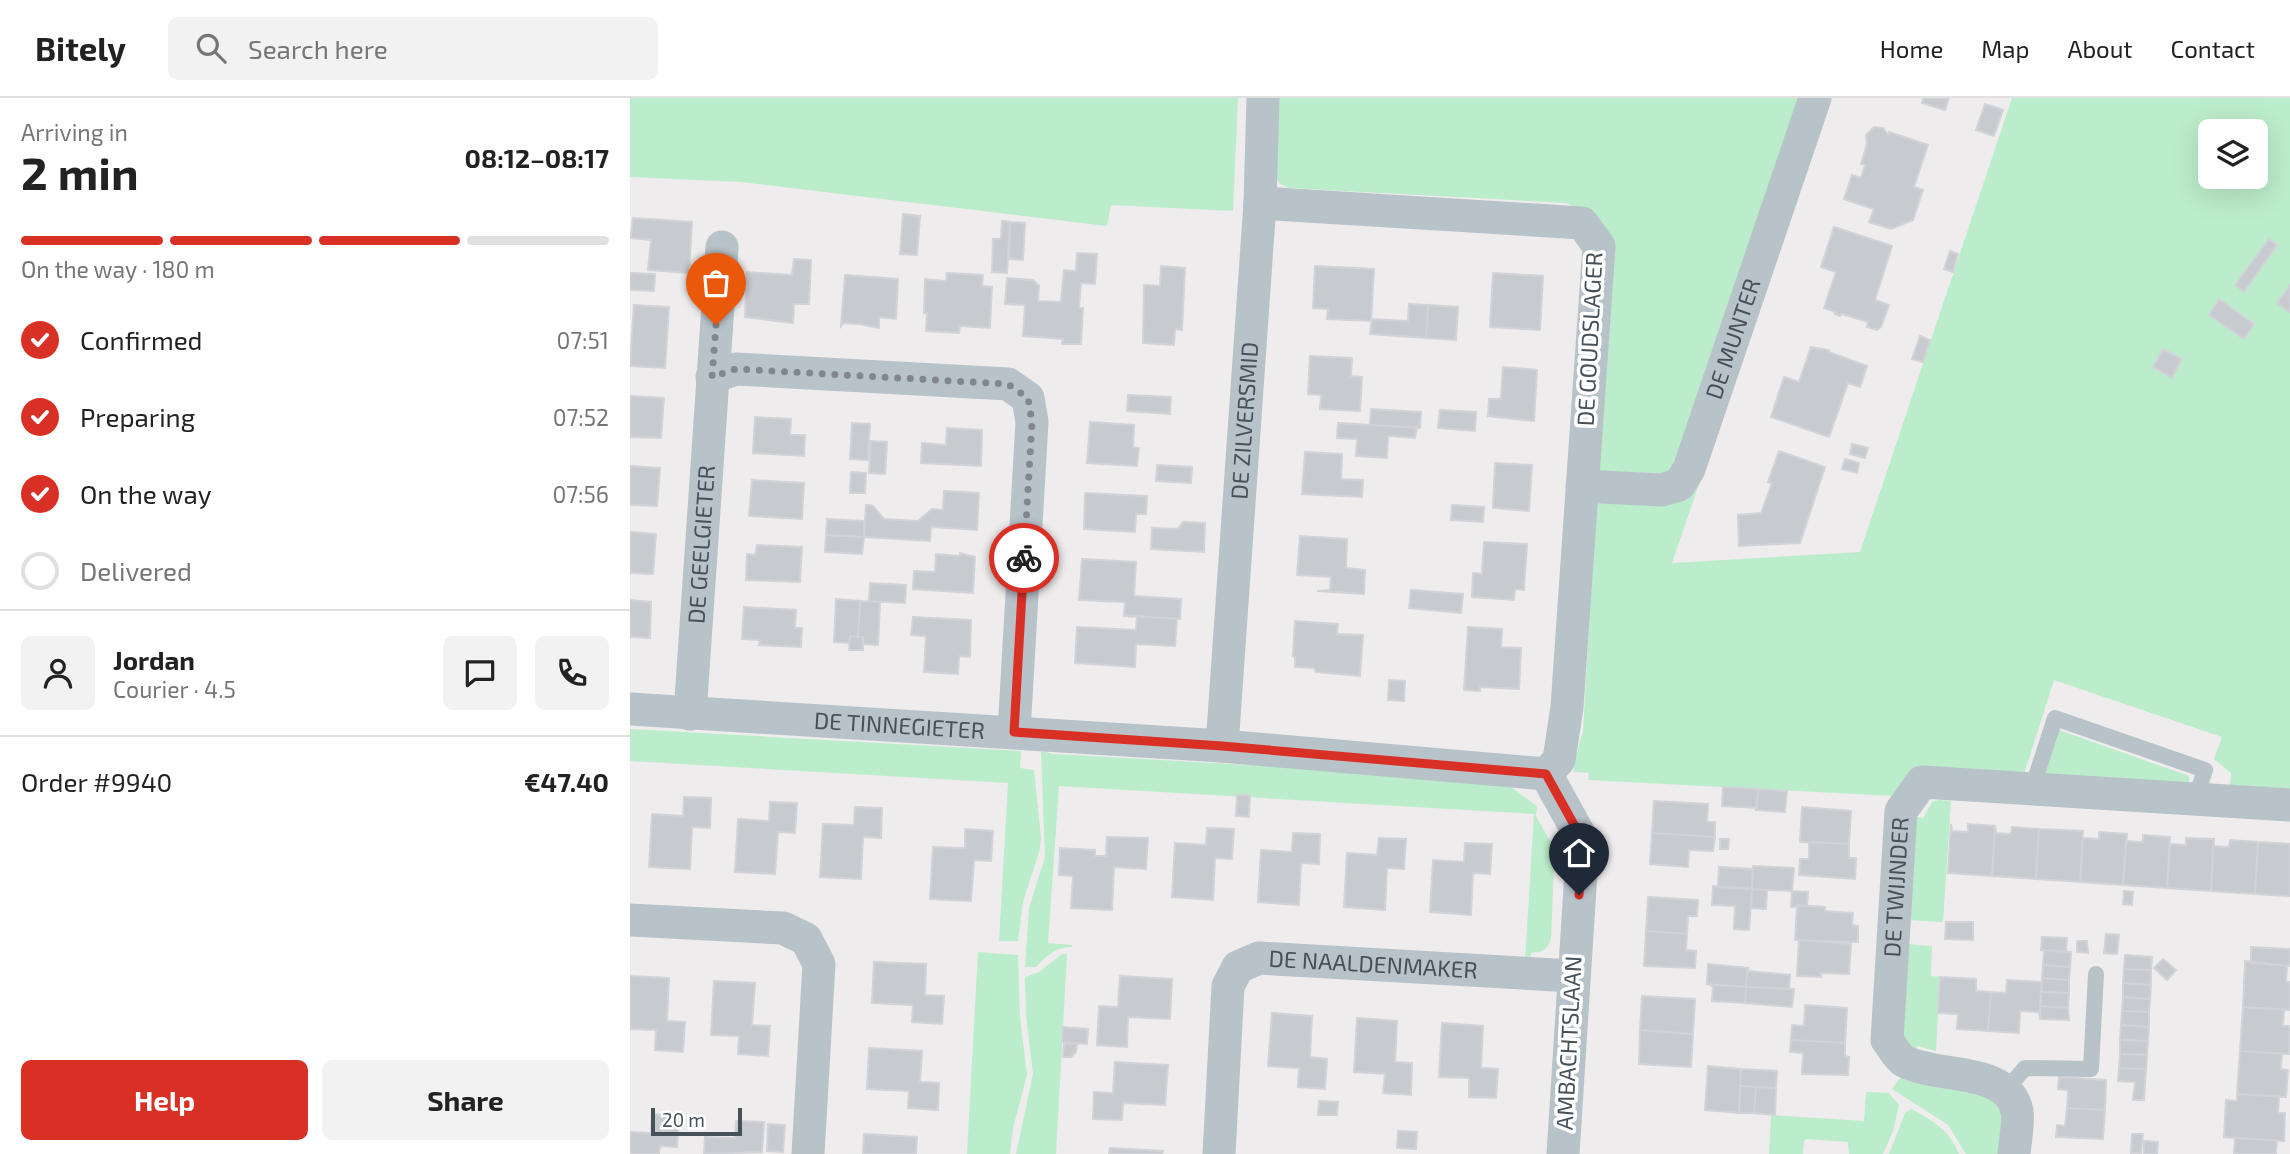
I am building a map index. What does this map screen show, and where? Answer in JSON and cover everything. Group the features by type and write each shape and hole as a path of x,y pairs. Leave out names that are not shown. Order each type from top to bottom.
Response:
{"street":[{"name":"DE ZILVERSMID","path":"1222,746 1260,203 1263,98"},
{"name":"DE MUNTER","path":"1583,486 1661,490 1679,485 1689,469 1815,98"},
{"name":"DE GOUDSLAGER","path":"1260,203 1582,223 1599,246 1567,707 1559,760 1546,774"},
{"name":"DE GEELGIETER","path":"690,713 722,247"},
{"path":"712,377 736,369 1008,384 1028,398 1032,422 1014,732"},
{"name":"DE TINNEGIETER","path":"630,709 1222,746 1546,774"},
{"name":"AMBACHTSLAAN","path":"1546,774 1583,841 1563,1154"},
{"name":"DE TWIJNDER","path":"2006,1090 1991,1080 1940,1073 1902,1060 1887,1040 1901,811 1922,782 2290,805"},
{"path":"630,920 783,928 806,939 819,964 808,1154"},
{"name":"DE NAALDENMAKER","path":"1219,1154 1228,986 1238,967 1259,958 1573,976"},
{"path":"2006,1090 2017,1111 2014,1154"}],"lane":[{"path":"2032,789 2054,718 2205,769 2195,800"},
{"path":"2006,1090 2025,1068 2091,1069 2096,974"}],"green space":[{"path":"630,98 1238,98 1233,211 1111,205 1107,226 741,182 630,177"},
{"path":"1276,98 1802,98 1669,476 1598,474 1595,215 1566,203 1289,188 1279,183 1273,168"},
{"path":"2012,98 2290,98 2290,789 2230,785 2231,773 2214,759 2222,737 2054,680 2024,774 1895,796 1588,780 1589,773 1574,772 1574,763 1583,731 1597,497 1665,502 1722,417 1672,563 1860,552"},
{"path":"630,729 1021,751 1020,768 1034,770 1041,837 1040,849 1023,902 1018,941 999,941 1008,783 630,761"},
{"path":"2059,730 2189,776 2189,783 2045,774"},
{"path":"1041,751 1054,754 1356,771 1511,787 1537,806 1536,816 1550,841 1554,865 1551,939 1544,950 1531,953 1530,962 1525,961 1534,814 1059,786 1048,943 1072,947 1056,950 1036,967 1025,967 1029,908 1045,857"},
{"path":"1951,801 1943,922 1907,920 1913,816 1923,818 1932,802"},
{"path":"1906,944 1932,946 1931,976 1940,977 1936,1051 1918,1046 1912,1052 1902,1037"},
{"path":"978,952 1018,955 1020,1017 1027,1075 1013,1128 1010,1154 967,1154"},
{"path":"1062,954 1067,954 1056,1154 1016,1154 1033,1074 1026,1015 1025,977 1039,972"},
{"path":"1903,1074 1982,1085 2003,1106 2000,1154 1966,1154 1948,1125 1892,1089"},
{"path":"1866,1092 1889,1093 1899,1105 1893,1131 1883,1154 1849,1154 1848,1142 1806,1139 1803,1154 1769,1154 1771,1115 1864,1121"},
{"path":"1911,1109 1940,1127 1959,1154 1889,1154 1905,1113"}],"building":[{"path":"1923,98 1949,98 1945,110 1922,103"},
{"path":"1985,104 2003,110 1994,136 1976,130"},
{"path":"1874,127 1883,128 1888,135 1889,132 1928,145 1914,187 1923,190 1913,220 1891,229 1869,222 1874,209 1844,199 1852,175 1861,178 1865,165 1861,164 1867,144 1866,135"},
{"path":"903,214 920,216 917,255 900,254"},
{"path":"633,218 692,222 689,273 648,270 651,240 631,238"},
{"path":"1002,221 1010,222 1007,273 992,272 993,239 1001,239"},
{"path":"1010,222 1025,223 1023,260 1009,259"},
{"path":"1834,227 1892,246 1875,300 1889,305 1881,327 1877,330 1867,327 1868,322 1842,314 1840,316 1824,308 1836,272 1821,267"},
{"path":"2269,239 2277,245 2244,292 2235,285"},
{"path":"1950,251 1958,254 1953,272 1944,269"},
{"path":"1077,253 1097,254 1095,284 1081,283 1081,344 1062,344 1063,339 1023,336 1025,305 1005,304 1007,278 1033,280 1039,286 1038,301 1061,302 1064,270 1076,271"},
{"path":"794,259 811,260 809,304 794,304 793,323 745,317 747,272 792,275"},
{"path":"1161,266 1185,268 1182,330 1175,329 1174,345 1143,343 1144,285 1160,286"},
{"path":"1315,266 1374,269 1371,321 1327,319 1328,309 1313,308"},
{"path":"630,273 655,274 654,291 630,290"},
{"path":"947,273 983,275 982,286 992,287 990,328 960,326 959,333 926,331 925,279 946,281"},
{"path":"1493,273 1543,276 1540,330 1490,327"},
{"path":"845,275 898,279 896,319 879,317 879,328 843,323 841,326"},
{"path":"2290,285 2290,312 2277,303"},
{"path":"2219,299 2254,324 2244,339 2209,315"},
{"path":"1409,304 1428,305 1426,338 1370,334 1372,319 1408,321"},
{"path":"634,305 669,307 665,368 630,366"},
{"path":"1428,305 1458,307 1456,340 1426,338"},
{"path":"1920,336 1930,340 1923,362 1912,359"},
{"path":"1811,347 1829,350 1867,366 1860,387 1848,383 1829,437 1771,417 1784,377 1799,382"},
{"path":"2163,349 2182,359 2172,378 2153,367"},
{"path":"1310,356 1352,358 1351,376 1362,377 1360,411 1320,409 1321,395 1308,394"},
{"path":"1503,367 1537,370 1534,421 1488,416 1489,399 1501,399"},
{"path":"1128,395 1171,397 1170,414 1127,411"},
{"path":"630,396 664,398 661,438 630,437"},
{"path":"1371,409 1421,412 1420,428 1370,425"},
{"path":"1440,410 1476,412 1475,431 1438,428"},
{"path":"755,417 791,419 790,435 805,435 804,456 753,453"},
{"path":"1090,422 1134,425 1133,447 1139,448 1137,466 1087,463"},
{"path":"852,423 870,424 868,460 850,459"},
{"path":"1338,423 1417,427 1415,438 1388,436 1387,458 1356,456 1357,439 1337,438"},
{"path":"947,428 982,430 981,466 921,463 922,443 946,445"},
{"path":"871,441 887,442 885,474 869,473"},
{"path":"1852,444 1868,448 1865,458 1850,454"},
{"path":"1779,451 1825,467 1800,543 1739,546 1738,515 1761,513 1772,483 1768,482"},
{"path":"1305,452 1342,454 1341,479 1363,480 1362,497 1302,494"},
{"path":"1845,459 1859,463 1857,473 1842,469"},
{"path":"1495,463 1532,465 1529,511 1493,508"},
{"path":"1157,465 1192,467 1191,483 1156,481"},
{"path":"630,466 660,468 657,506 630,505"},
{"path":"851,472 866,473 865,493 850,493"},
{"path":"752,480 804,483 802,519 749,516"},
{"path":"944,491 979,493 977,530 931,527 930,541 864,537 866,505 873,506 884,519 918,521 932,509 943,510"},
{"path":"1085,493 1147,496 1146,514 1136,514 1135,532 1084,529"},
{"path":"1452,505 1484,507 1483,522 1451,520"},
{"path":"827,519 864,521 864,537 826,535"},
{"path":"1183,522 1205,523 1204,552 1151,549 1152,528 1178,529"},
{"path":"630,532 656,534 653,574 630,573"},
{"path":"826,535 864,537 862,554 825,552"},
{"path":"1300,536 1347,539 1346,568 1365,570 1364,594 1317,591 1330,590 1331,577 1297,575"},
{"path":"1484,542 1527,544 1524,590 1515,589 1514,600 1472,597 1473,573 1482,574"},
{"path":"757,545 802,547 800,582 746,580 747,554 755,555"},
{"path":"960,553 975,557 973,593 913,589 914,571 935,572 936,554 960,556"},
{"path":"1082,559 1136,562 1134,596 1181,599 1180,619 1124,616 1125,602 1079,600"},
{"path":"870,583 906,585 905,603 869,601"},
{"path":"1411,590 1463,594 1461,613 1409,608"},
{"path":"836,599 860,601 858,637 850,636 849,643 834,642"},
{"path":"630,600 651,602 650,638 630,637"},
{"path":"860,601 880,602 878,645 863,644 863,637 858,637"},
{"path":"744,607 796,610 795,628 802,628 801,647 759,645 760,640 742,639"},
{"path":"1137,616 1177,619 1175,646 1136,644 1135,667 1075,663 1077,627 1136,630"},
{"path":"913,617 971,620 970,657 959,656 958,674 924,672 926,636 911,635"},
{"path":"1295,621 1338,624 1337,634 1363,635 1360,676 1295,667"},
{"path":"1468,627 1502,629 1501,647 1521,648 1519,689 1480,687 1480,691 1464,690"},
{"path":"850,636 863,637 863,650 849,650"},
{"path":"1389,680 1405,681 1404,701 1388,700"},
{"path":"1723,787 1758,789 1757,808 1722,806"},
{"path":"1758,789 1787,791 1785,812 1756,810"},
{"path":"1237,795 1250,795 1249,817 1236,816"},
{"path":"684,797 711,798 710,828 692,827 690,869 649,867 652,814 683,816"},
{"path":"1654,801 1708,804 1707,822 1715,822 1715,837 1652,833"},
{"path":"770,802 797,803 795,833 778,832 775,874 735,872 738,819 769,821"},
{"path":"855,807 882,808 881,838 863,837 861,879 820,877 823,824 854,825"},
{"path":"1802,807 1851,811 1849,844 1800,842"},
{"path":"1951,824 1952,831 1968,832 1968,824 1995,826 1992,876 1948,873"},
{"path":"1995,826 1996,833 2011,834 2012,827 2039,829 2036,879 1992,876"},
{"path":"1207,828 1234,829 1232,859 1215,858 1213,900 1172,897 1175,843 1206,845"},
{"path":"965,829 993,831 991,861 974,860 971,901 930,899 933,847 965,848"},
{"path":"2039,829 2083,831 2080,882 2036,879"},
{"path":"2099,832 2127,834 2123,885 2080,882 2083,838 2099,839"},
{"path":"1293,833 1320,834 1319,864 1301,863 1299,905 1258,902 1261,850 1292,852"},
{"path":"1652,833 1715,837 1713,851 1689,850 1688,867 1650,864"},
{"path":"2143,835 2170,837 2167,888 2123,885 2126,841 2143,842"},
{"path":"1107,837 1148,838 1146,869 1114,867 1112,910 1071,908 1073,876 1059,875 1060,848 1095,850 1095,856 1106,856"},
{"path":"1379,838 1406,839 1404,869 1387,868 1385,910 1344,907 1347,853 1377,855"},
{"path":"2186,838 2214,839 2211,891 2167,888 2170,844 2186,845"},
{"path":"1720,839 1729,839 1728,849 1720,849"},
{"path":"2230,840 2258,842 2255,894 2211,891 2213,846 2229,847"},
{"path":"1809,842 1849,844 1849,858 1856,858 1855,879 1799,875 1800,859 1809,859"},
{"path":"2258,842 2290,844 2290,896 2255,894"},
{"path":"1465,843 1492,844 1490,874 1473,873 1471,915 1430,912 1433,860 1464,862"},
{"path":"1753,866 1794,868 1792,891 1752,889"},
{"path":"1719,867 1753,869 1752,889 1718,887"},
{"path":"1713,886 1752,889 1749,930 1734,929 1735,906 1712,905"},
{"path":"1752,889 1767,890 1766,909 1751,908"},
{"path":"1792,891 1808,892 1807,906 1791,907"},
{"path":"2124,891 2133,892 2132,905 2123,904"},
{"path":"1648,897 1698,900 1697,916 1688,916 1687,934 1646,931"},
{"path":"1797,905 1853,913 1852,925 1858,926 1858,942 1795,940"},
{"path":"1946,922 1973,922 1973,940 1945,939"},
{"path":"1646,931 1687,934 1686,950 1696,951 1695,968 1644,966"},
{"path":"2106,934 2119,935 2117,954 2104,953"},
{"path":"2042,937 2067,938 2066,952 2041,950"},
{"path":"1799,940 1851,944 1849,974 1797,976"},
{"path":"2077,941 2087,941 2088,953 2077,952"},
{"path":"2251,947 2290,949 2290,966 2251,963"},
{"path":"2044,950 2071,952 2070,967 2043,965"},
{"path":"2125,955 2152,957 2151,970 2124,969"},
{"path":"2163,959 2176,970 2167,980 2154,968"},
{"path":"2245,961 2290,966 2287,966 2286,982 2290,982 2290,1010 2243,1007"},
{"path":"874,962 926,964 925,995 944,996 942,1024 912,1022 913,1005 872,1003"},
{"path":"1708,964 1748,968 1746,987 1707,984"},
{"path":"2043,965 2070,967 2069,980 2042,978"},
{"path":"2124,969 2151,970 2151,985 2123,983"},
{"path":"1747,971 1790,975 1789,989 1746,987"},
{"path":"630,976 669,978 667,1021 685,1022 683,1052 655,1050 656,1030 630,1029"},
{"path":"1120,976 1172,979 1170,1019 1128,1017 1127,1047 1097,1045 1099,1006 1118,1007"},
{"path":"1940,977 1976,979 1976,991 1991,992 1988,1031 1957,1029 1958,1014 1938,1013"},
{"path":"2042,978 2069,980 2069,993 2041,992"},
{"path":"2007,980 2042,982 2040,1019 2039,1012 2020,1011 2019,1033 1988,1031 1991,992 2006,993"},
{"path":"714,981 755,983 752,1025 770,1026 768,1056 738,1054 739,1036 711,1035"},
{"path":"2123,983 2151,985 2150,999 2123,997"},
{"path":"1707,984 1746,987 1745,1003 1712,1001 1713,986"},
{"path":"1746,987 1794,989 1792,1007 1745,1003"},
{"path":"2041,992 2069,993 2068,1008 2040,1006"},
{"path":"1642,996 1695,999 1693,1034 1640,1030"},
{"path":"2123,997 2150,999 2149,1012 2122,1011"},
{"path":"1805,1005 1847,1008 1845,1043 1791,1040 1792,1025 1804,1026"},
{"path":"2040,1006 2068,1008 2069,1020 2040,1019"},
{"path":"2243,1007 2290,1010 2284,1010 2283,1026 2290,1026 2289,1054 2240,1051"},
{"path":"2122,1011 2149,1012 2149,1027 2121,1025"},
{"path":"1272,1013 1312,1016 1310,1057 1327,1059 1325,1089 1298,1087 1299,1068 1268,1066"},
{"path":"1357,1018 1397,1021 1395,1062 1412,1063 1411,1095 1383,1093 1385,1074 1354,1072"},
{"path":"1442,1023 1483,1026 1481,1068 1498,1069 1496,1098 1469,1097 1469,1078 1439,1077"},
{"path":"2121,1025 2149,1027 2148,1041 2120,1040"},
{"path":"1063,1027 1088,1029 1087,1044 1062,1042"},
{"path":"1640,1030 1693,1034 1691,1067 1639,1064"},
{"path":"1791,1040 1845,1043 1845,1056 1849,1057 1848,1075 1802,1074 1803,1053 1790,1052"},
{"path":"2120,1040 2148,1041 2147,1055 2120,1054"},
{"path":"1064,1043 1077,1044 1076,1052 1071,1057 1063,1057"},
{"path":"869,1048 922,1051 920,1082 939,1083 938,1110 908,1108 909,1091 867,1089"},
{"path":"2240,1051 2282,1054 2281,1069 2288,1070 2286,1097 2237,1094"},
{"path":"2120,1054 2147,1055 2146,1069 2119,1068"},
{"path":"1115,1062 1168,1065 1165,1105 1123,1103 1122,1120 1093,1119 1094,1092 1113,1093"},
{"path":"1708,1066 1741,1069 1739,1113 1705,1110"},
{"path":"2119,1068 2146,1069 2144,1100 2133,1100 2135,1082 2118,1081"},
{"path":"1741,1069 1777,1071 1776,1088 1740,1086"},
{"path":"2059,1077 2106,1080 2105,1110 2067,1108 2068,1090 2058,1089"},
{"path":"1740,1086 1756,1087 1754,1113 1739,1113"},
{"path":"1756,1087 1776,1088 1775,1115 1754,1113"},
{"path":"2237,1094 2286,1097 2279,1097 2278,1113 2285,1113 2284,1141 2224,1137 2226,1100 2237,1101"},
{"path":"1319,1101 1338,1102 1337,1115 1318,1115"},
{"path":"2067,1108 2105,1110 2103,1139 2056,1137 2057,1125 2065,1126"},
{"path":"652,1114 679,1116 677,1147 660,1146 659,1154 630,1154 630,1132 651,1133"},
{"path":"736,1121 764,1122 762,1152 704,1154 705,1137 735,1138"},
{"path":"768,1124 785,1125 783,1152 767,1151"},
{"path":"1398,1131 1417,1132 1416,1149 1397,1148"},
{"path":"864,1134 917,1137 916,1154 863,1154"},
{"path":"2132,1134 2143,1134 2141,1153 2131,1153"},
{"path":"2235,1138 2284,1141 2277,1141 2276,1154 2234,1154"},
{"path":"2144,1141 2158,1142 2157,1154 2144,1154"},
{"path":"1110,1148 1163,1151 1162,1154 1109,1154"}],"way so far":[{"path":"716,325 712,377 736,369 1008,384 1028,398 1032,422 1024,558"}],"route":[{"path":"1024,558 1014,732 1222,746 1546,774 1583,841 1579,895"}]}
